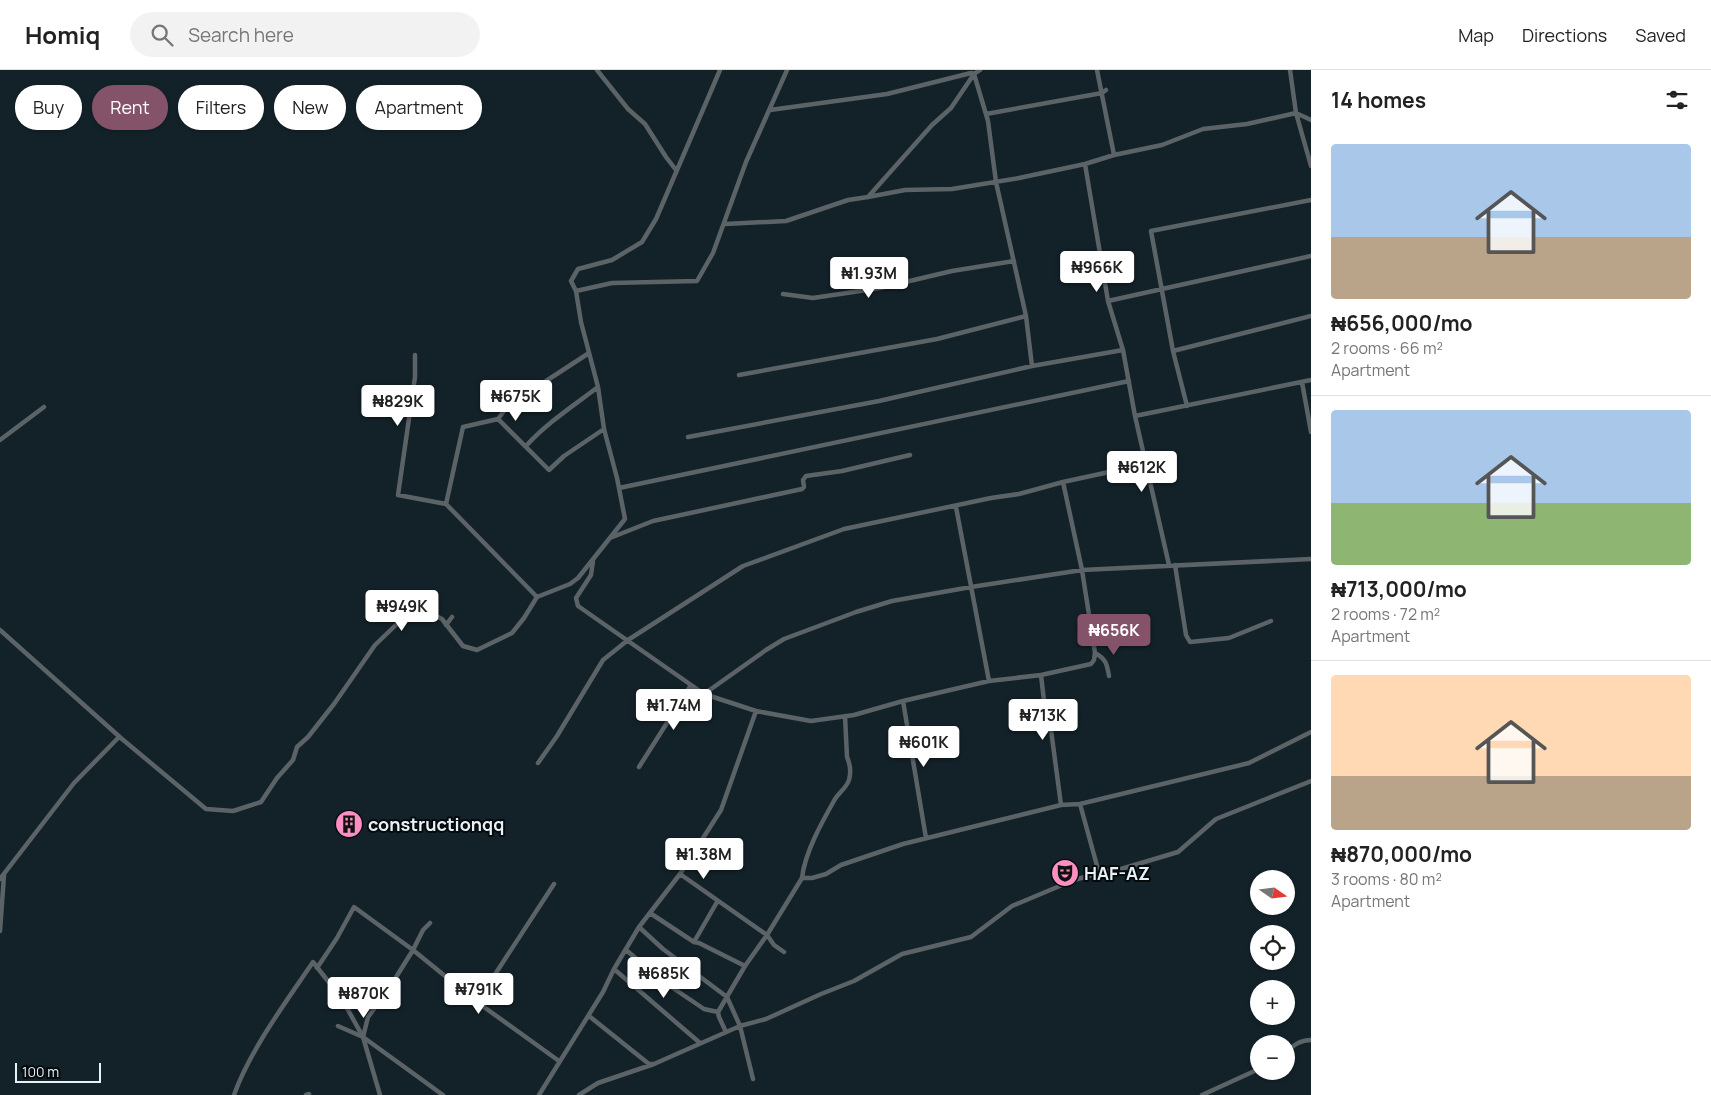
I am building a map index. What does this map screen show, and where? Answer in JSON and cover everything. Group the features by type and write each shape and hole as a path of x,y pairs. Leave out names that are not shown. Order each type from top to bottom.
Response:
{"street":[{"path":"596,70 628,109 645,124 676,170"},
{"path":"0,630 119,737 206,809 234,811 261,802 277,778 293,760 297,747 308,737 334,704 375,645 400,621 410,603 442,619 463,646 477,650 512,633 537,597 570,584 578,578 625,518 604,429 598,386 576,291 570,281 578,269 612,260 642,242 656,219 720,70"},
{"path":"576,291 612,283 697,281 713,253 746,162 787,70"},
{"path":"770,110 887,94 980,70"},
{"path":"1097,70 1104,92 1114,154"},
{"path":"1290,70 1296,112 1311,166"},
{"path":"972,72 986,114 996,182 1026,316 1032,366"},
{"path":"868,197 932,125 952,108 972,72"},
{"path":"986,114 1104,92"},
{"path":"725,224 786,221 848,200 905,190 952,189 996,182 1085,164 1114,154 1162,145 1203,129 1247,124 1296,112 1311,120"},
{"path":"1085,164 1108,301 1123,350 1135,416 1169,565"},
{"path":"1187,406 1173,351 1151,230 1311,200"},
{"path":"1108,301 1311,256"},
{"path":"783,294 814,298 880,288 952,271 1014,261"},
{"path":"739,375 937,339 1026,316"},
{"path":"1173,351 1311,316"},
{"path":"688,437 879,401 1032,366 1123,350"},
{"path":"446,504 463,427 498,419 507,407 524,400 543,382 589,353"},
{"path":"415,355 413,398 397,494 446,504 537,597"},
{"path":"1135,416 1311,380"},
{"path":"619,488 1129,381"},
{"path":"1302,382 1310,432"},
{"path":"526,446 555,418 598,386"},
{"path":"0,440 44,407"},
{"path":"498,419 549,470 564,456 604,429"},
{"path":"609,539 654,521 802,489 804,486 803,480 806,476 910,455"},
{"path":"538,763 557,736 603,660 628,640 743,566 844,529 956,507 991,498 1019,494 1063,482 1146,464"},
{"path":"592,561 591,574 576,598 578,606 704,694 756,711 811,721 845,716 990,681 1041,675 1091,664 1095,653 1082,570 1063,482"},
{"path":"956,507 990,681"},
{"path":"704,694 784,639 856,612 892,601 1082,570 1311,559"},
{"path":"1175,565 1186,635 1190,642 1229,638 1271,621"},
{"path":"446,625 452,617"},
{"path":"1095,653 1107,663 1109,676"},
{"path":"1041,675 1044,701 1050,722 1061,805"},
{"path":"639,767 691,685"},
{"path":"903,701 926,838"},
{"path":"539,1095 589,1016 639,927 680,874 721,810 756,711"},
{"path":"726,1032 718,1012 745,966 767,936 802,878 803,869 821,822 838,794 849,782 850,764 847,757 845,716"},
{"path":"802,878 812,878 826,874 841,865 876,852 926,838 1061,805 1080,804 1249,763 1311,732"},
{"path":"0,879 74,783 119,737"},
{"path":"579,1095 598,1083 654,1064 740,1026 766,1019 854,981 902,954 971,937 1012,906 1074,880 1121,869 1178,852 1216,818 1311,781"},
{"path":"1080,804 1098,873"},
{"path":"0,931 4,873"},
{"path":"680,874 767,936 774,945 784,952"},
{"path":"478,1002 554,884"},
{"path":"694,942 717,902"},
{"path":"317,968 337,938 354,907 559,1061"},
{"path":"650,913 694,942 745,966"},
{"path":"362,1037 368,1018 413,950 423,930 430,923"},
{"path":"639,927 663,949 727,997 740,1026 753,1079"},
{"path":"626,950 667,984 704,1009 718,1012"},
{"path":"234,1095 240,1079 275,1018 313,962 342,999 362,1037 380,1095"},
{"path":"614,969 700,1043"},
{"path":"589,1016 649,1064 654,1064"},
{"path":"338,1026 362,1037 443,1095"},
{"path":"1295,1045 1305,1040 1311,1040"},
{"path":"1202,1095 1250,1073"},
{"path":"1215,1088 1218,1095"}],"place":[{"name":"constructionqq","path":"349,824"},
{"name":"HAF-AZ","path":"1065,873"}]}
